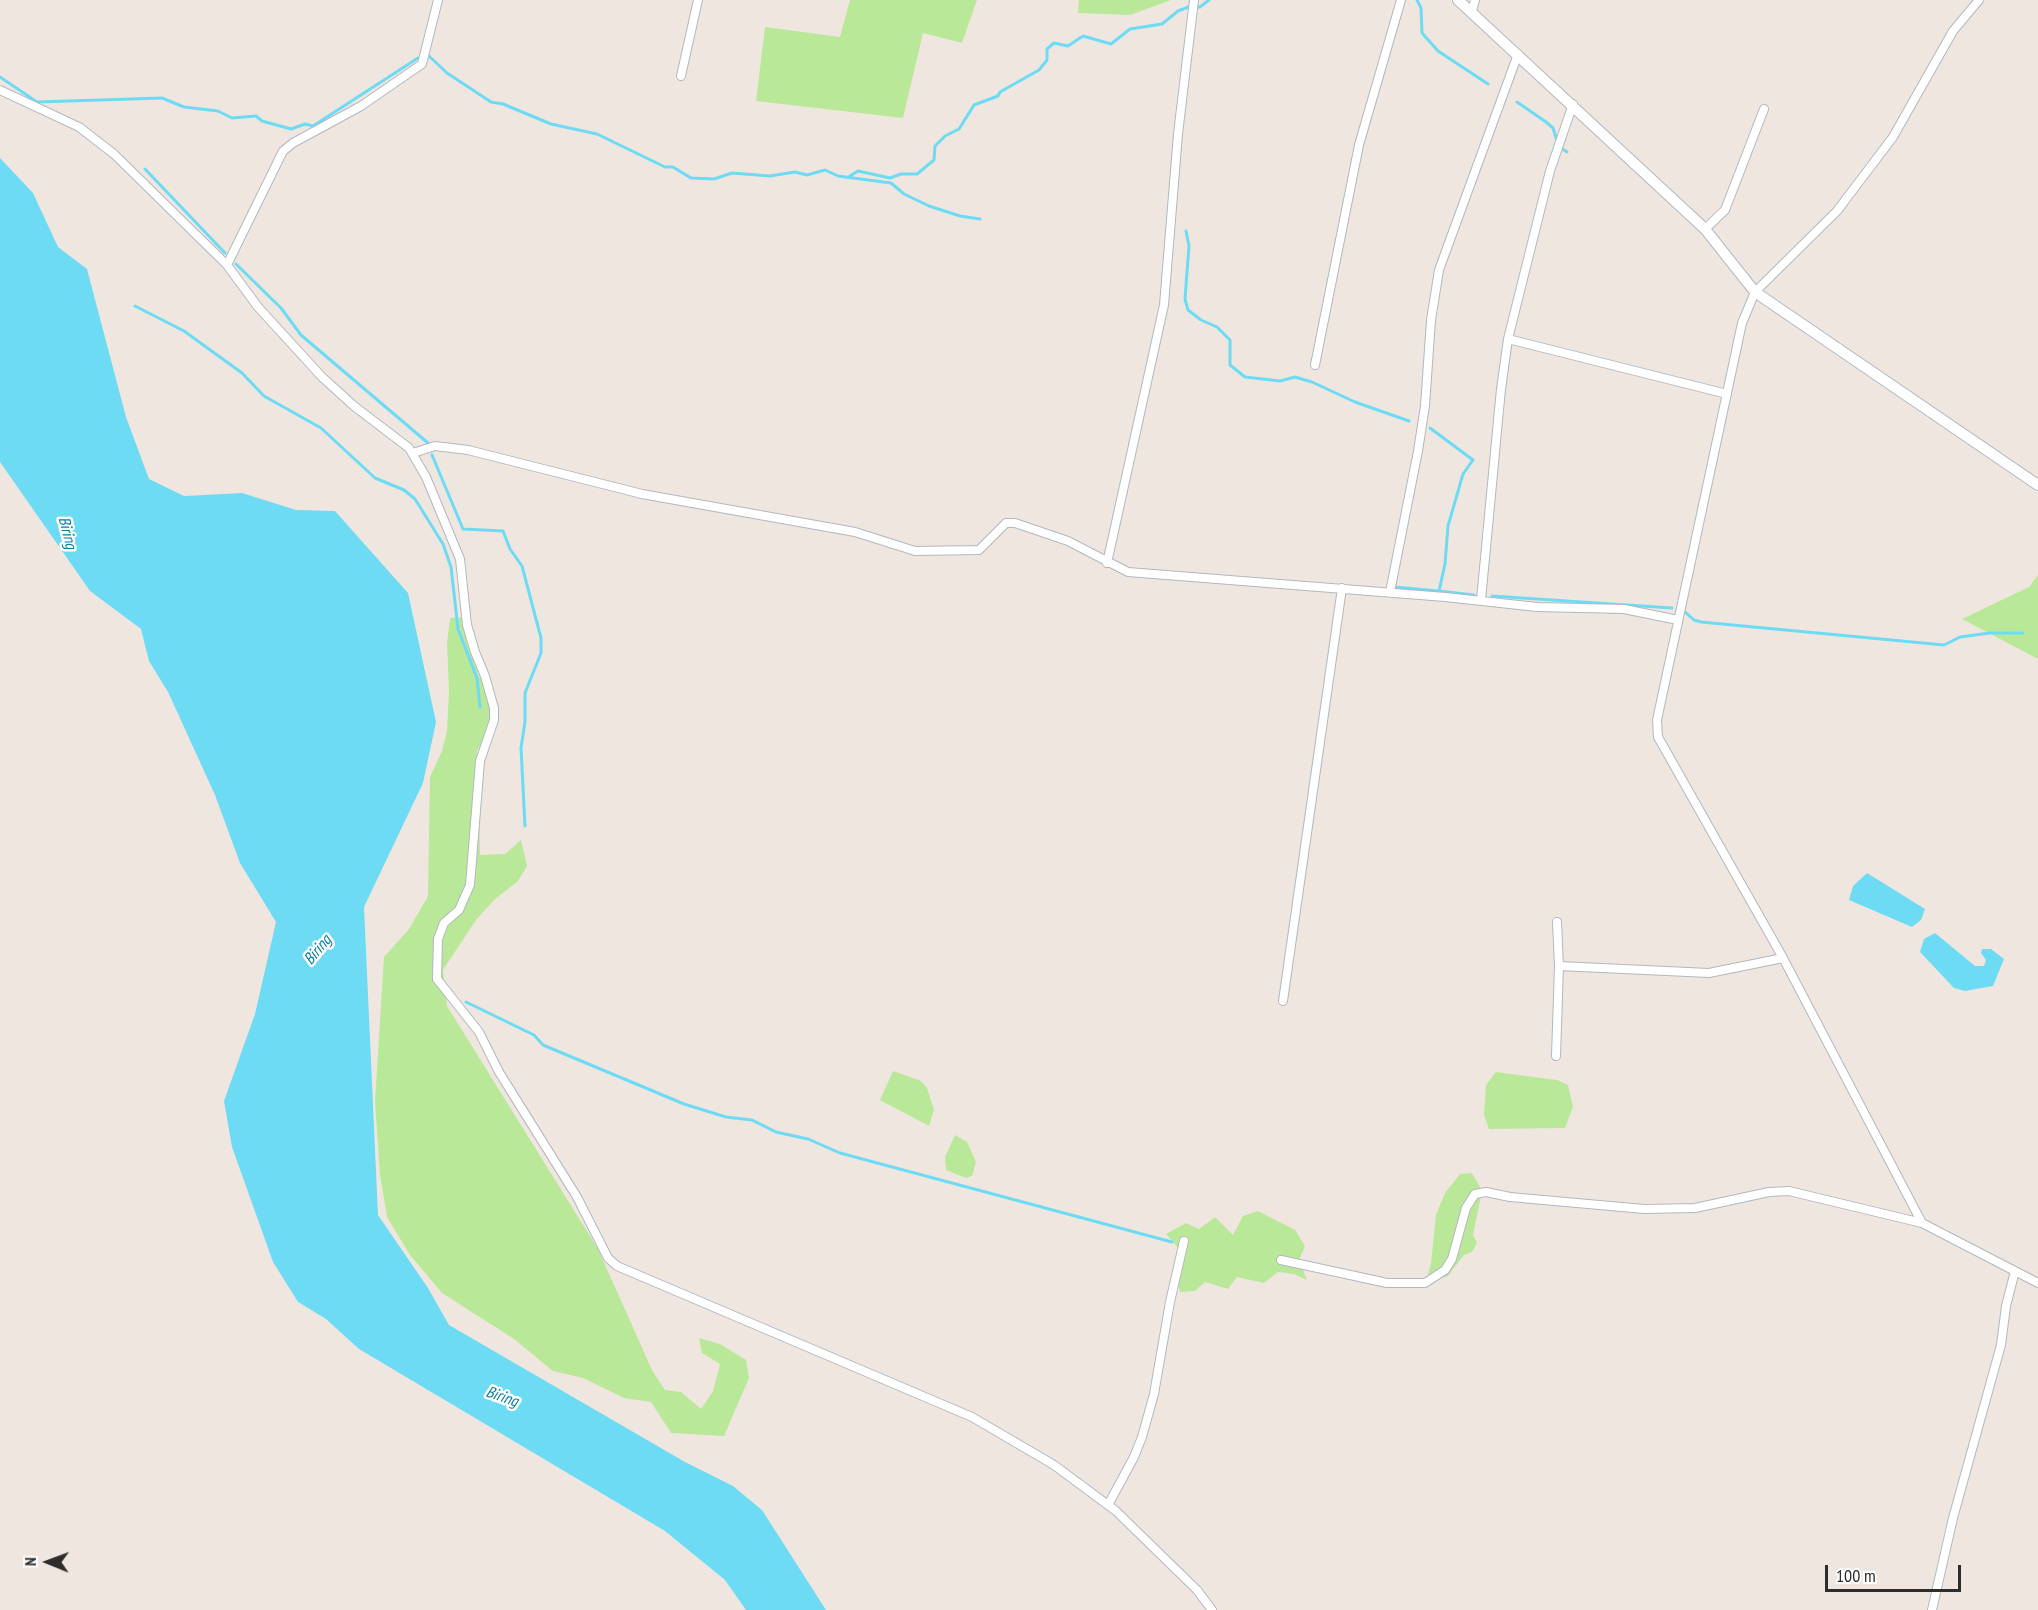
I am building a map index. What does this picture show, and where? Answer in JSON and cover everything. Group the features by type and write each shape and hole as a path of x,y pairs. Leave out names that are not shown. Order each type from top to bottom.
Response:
{"street":[{"path":"227,265 268,177 283,151 293,143 361,106 422,64 438,0"},
{"path":"681,76 698,0"},
{"path":"1107,563 1164,305 1178,134 1194,0"},
{"path":"1315,364 1359,145 1401,0"},
{"path":"1458,0 1474,5 1518,54 1705,229 1755,292 2038,485"},
{"path":"1922,1223 1783,958 1658,737 1657,720 1742,322 1755,292 1838,211 1893,137 1953,31 1979,0"},
{"path":"1390,592 1425,405 1431,320 1439,270 1518,54"},
{"path":"0,90 79,128 114,154 227,265 258,307 322,377 354,406 391,432 413,453 426,477 460,559 467,625 494,708 494,720 480,761 470,885 459,909 444,923 438,939 437,979 479,1032 499,1072 577,1197 608,1258 624,1271 972,1417 1054,1465 1108,1505 1197,1590 1212,1610"},
{"path":"1481,600 1501,389 1508,339 1550,171 1573,104"},
{"path":"1705,229 1729,203 1764,109"},
{"path":"1508,339 1726,394"},
{"path":"413,453 435,446 468,450 642,494 855,532 915,551 979,550 1006,523 1015,523 1068,541 1128,572 1390,592 1537,607 1624,609 1678,620"},
{"path":"1283,1000 1342,588"},
{"path":"1556,1056 1557,922"},
{"path":"1558,966 1709,973 1783,958"},
{"path":"1281,1260 1365,1280 1408,1284 1425,1283 1445,1270 1459,1240 1466,1208 1475,1194 1486,1192 1510,1197 1644,1209 1695,1208 1769,1192 1789,1191 1922,1223 2038,1282"},
{"path":"1108,1505 1134,1457 1151,1405 1184,1240"},
{"path":"1932,1610 1953,1518 2001,1345 2006,1306 2015,1271"}],"green space":[{"path":"850,0 977,0 962,43 923,33 903,118 756,101 765,27 840,37"},
{"path":"1079,0 1171,0 1130,15 1078,13"},
{"path":"2038,575 2038,659 1962,619 2029,587"},
{"path":"465,617 478,675 494,693 490,725 477,751 475,773 479,808 480,855 505,854 521,840 527,866 518,881 494,900 476,920 443,970 447,1006 598,1249 652,1370 665,1390 681,1392 701,1409 713,1391 720,1364 702,1353 699,1338 720,1344 746,1360 749,1378 724,1436 671,1433 651,1402 624,1398 583,1378 553,1371 514,1339 442,1293 410,1255 387,1217 380,1175 375,1101 384,957 409,929 428,896 430,777 442,751 447,731 449,691 447,643 450,618"},
{"path":"893,1071 921,1081 927,1088 934,1110 929,1126 880,1100"},
{"path":"1496,1072 1557,1080 1568,1085 1573,1107 1565,1128 1489,1129 1484,1115 1486,1085"},
{"path":"955,1135 967,1142 976,1162 972,1176 966,1178 946,1170 945,1157"},
{"path":"1472,1173 1482,1191 1473,1235 1477,1243 1472,1252 1464,1255 1448,1276 1437,1280 1427,1278 1431,1263 1436,1215 1445,1193 1460,1174"},
{"path":"1258,1211 1295,1230 1305,1246 1299,1260 1307,1280 1294,1274 1278,1272 1264,1283 1237,1277 1228,1289 1205,1282 1195,1291 1180,1292 1175,1266 1178,1248 1166,1234 1186,1223 1199,1229 1215,1217 1233,1235 1243,1216"}],"water":[{"name":"Biring","path":"0,158 33,193 58,247 87,269 126,417 149,479 184,496 242,493 296,510 335,511 408,593 436,722 423,783 364,907 378,1215 428,1288 449,1325 685,1462 733,1486 762,1510 826,1610 746,1610 725,1580 665,1531 359,1349 326,1319 298,1302 273,1262 232,1147 224,1101 255,1014 276,922 240,863 215,795 168,692 149,661 141,629 90,591 0,462"},
{"path":"1867,873 1925,909 1921,920 1912,927 1849,900 1853,886"},
{"path":"1935,933 1975,966 1984,966 1986,960 1981,953 1982,949 1991,949 2004,959 1993,986 1965,991 1954,988 1920,952 1924,939"}],"waterway":[{"path":"850,176 858,171 890,178 901,174 917,174 934,160 935,146 945,136 959,129 974,105 998,96 1000,92 1039,70 1047,60 1047,49 1054,43 1068,46 1083,36 1111,44 1130,29 1162,24 1178,11 1191,6 1200,7 1209,0"},
{"path":"1417,0 1421,8 1422,33 1438,51 1488,84"},
{"path":"429,56 447,73 491,102 503,104 551,124 597,134 665,167 673,167 691,178 714,179 732,173 770,176 795,172 807,175 825,170 838,176 891,183 904,194 929,206 960,216 980,219"},
{"path":"0,77 37,102 162,98 184,107 218,111 232,118 256,116 262,121 291,129 305,124 313,126 418,58"},
{"path":"1517,102 1553,128 1557,141"},
{"path":"1561,148 1567,152"},
{"path":"145,169 225,253"},
{"path":"1186,231 1189,246 1185,299 1188,310 1201,320 1217,327 1230,340 1230,365 1245,377 1280,381 1295,377 1312,382 1355,402 1409,421"},
{"path":"236,264 281,308 301,335 428,443"},
{"path":"135,306 184,331 242,373 264,396 321,428 375,478 404,490 415,499 443,544 451,567 458,629 477,678 480,707"},
{"path":"1430,428 1473,460 1463,474 1448,526 1445,564 1439,591 1474,595"},
{"path":"432,455 463,529 503,531 510,549 522,566 541,638 541,653 525,693 525,722 521,748 525,826"},
{"path":"1395,587 1438,591"},
{"path":"1492,596 1672,608"},
{"path":"1684,611 1694,620 1701,622 1944,645 1960,637 1990,633 2023,633"},
{"path":"466,1002 534,1035 543,1045 684,1104 726,1117 752,1120 776,1132 808,1139 840,1153 1172,1242"}]}
